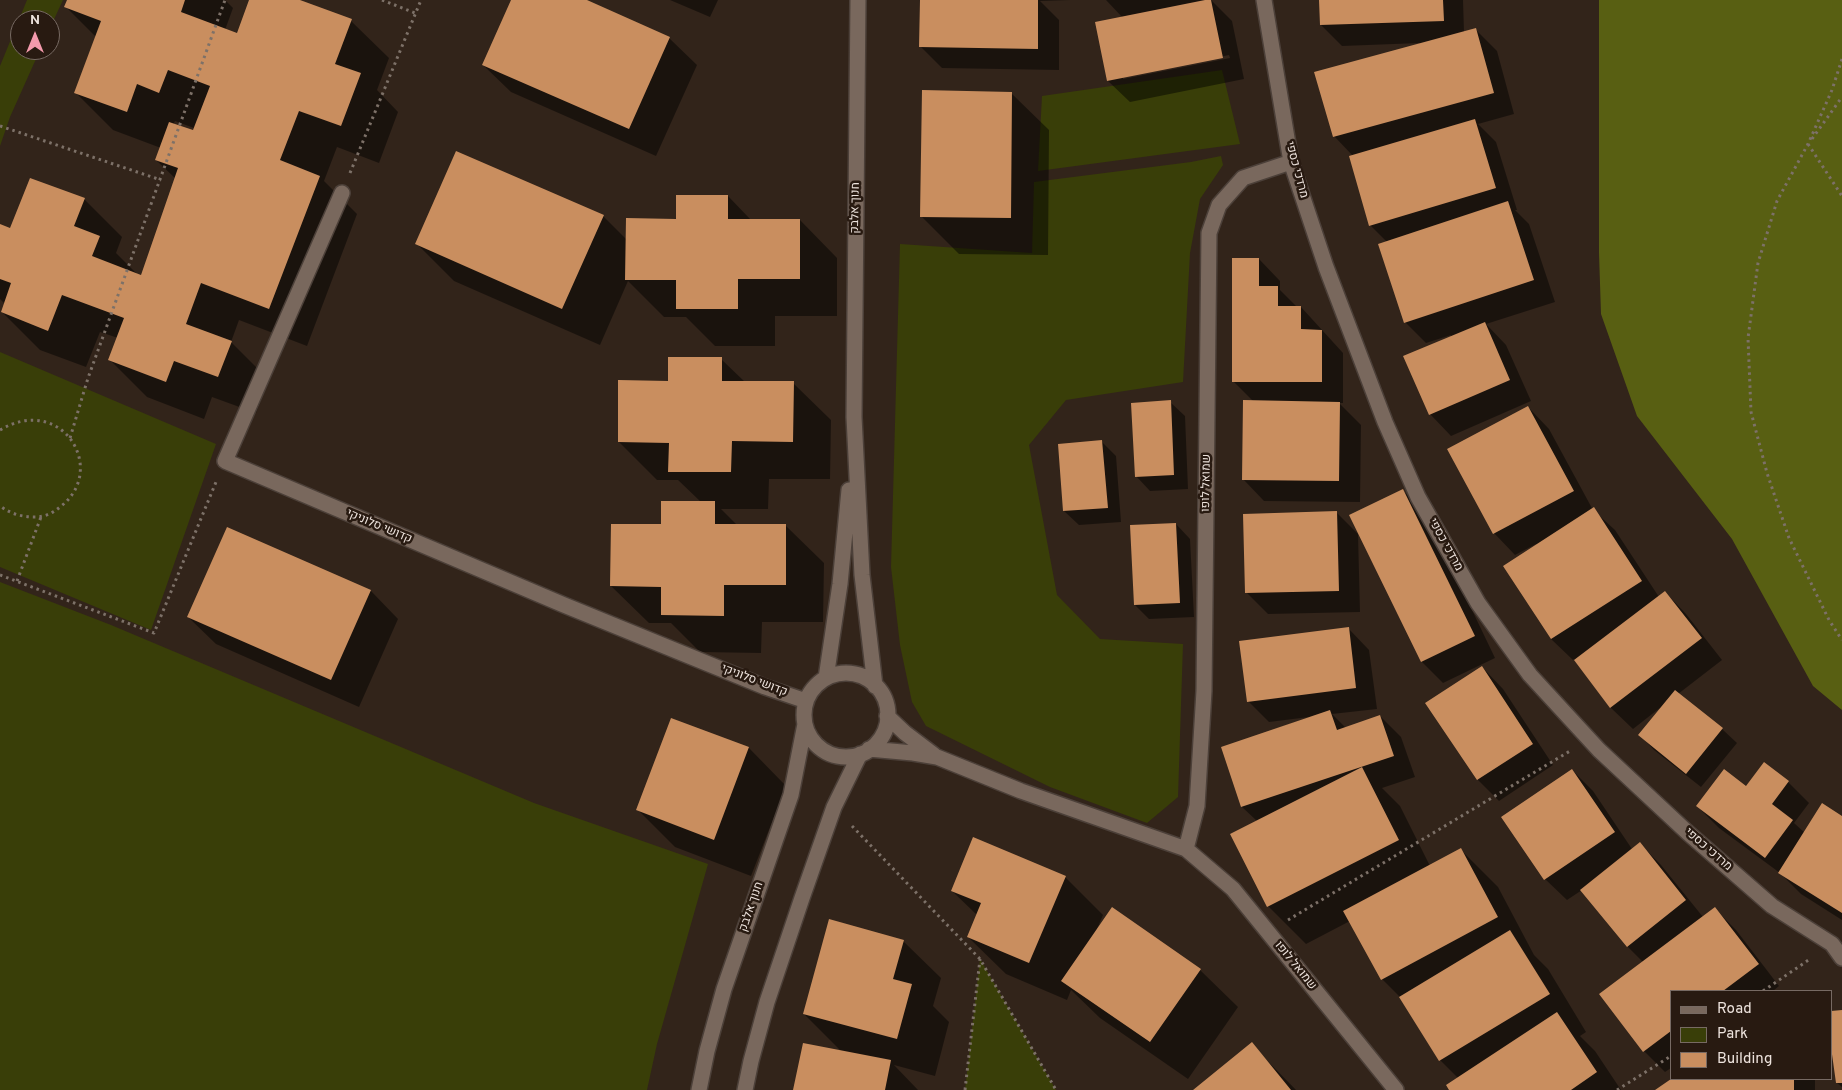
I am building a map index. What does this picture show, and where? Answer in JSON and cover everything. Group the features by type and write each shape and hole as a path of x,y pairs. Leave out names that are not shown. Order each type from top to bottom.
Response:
{"street":[{"name":"חנוך אלבק","path":"826,678 848,509 854,416 858,0"},
{"name":"מרדכי כספי","path":"1264,0 1291,162 1326,267 1385,422 1418,497 1478,603 1530,675 1590,740 1687,832 1772,906 1832,944 1842,958"},
{"name":"שמואל לופו","path":"1186,849 1197,806 1204,691 1209,232 1219,204 1243,178 1291,162"},
{"path":"225,461 342,193"},
{"name":"חנוך אלבק","path":"854,416 862,575 876,686"},
{"name":"קדושי סלוניקי","path":"225,461 564,605 765,687 806,701"},
{"path":"745,1090 767,1002 834,807 865,752 882,735 887,723 888,716 885,701 876,686 869,680 856,674 839,674 826,678 812,689 806,701 803,715 810,737 819,748 841,757 865,752"},
{"name":"שמואל לופו","path":"888,716 905,733 937,757"},
{"name":"חנוך אלבק","path":"699,1090 707,1050 724,989 791,796 805,724"},
{"name":"שמואל לופו","path":"865,752 913,753 937,757 1021,791 1186,849 1233,889 1396,1090"}],"path":[{"path":"70,438 88,378 225,0"},
{"path":"382,0 415,13"},
{"path":"342,193 422,0"},
{"path":"1842,59 1832,90 1808,144 1777,201 1758,263 1748,338 1751,412 1767,472 1789,538 1829,620 1842,640"},
{"path":"1808,144 1842,97"},
{"path":"0,126 161,180"},
{"path":"1808,144 1842,196"},
{"path":"0,430 15,421 33,419 50,422 70,438 78,453 80,470 77,487 68,502 54,512 41,517 23,517 0,506"},
{"path":"0,575 154,633 225,461"},
{"path":"17,581 41,517"},
{"path":"1268,932 1590,740"},
{"path":"834,807 980,959 1056,1090"},
{"path":"1765,990 1832,944"},
{"path":"965,1090 980,959"},
{"path":"1617,1090 1670,1057"}],"green space":[{"path":"27,0 63,0 58,10 23,10"},
{"path":"1599,0 1842,0 1842,710 1813,686 1732,539 1637,416 1601,314 1599,253"},
{"path":"10,42 10,60 36,60 10,117 0,146 0,66"},
{"path":"1222,70 1240,144 1038,171 1042,96"},
{"path":"1221,156 1223,165 1200,199 1190,253 1183,382 1066,400 1029,445 1057,595 1100,639 1183,644 1178,797 1147,823 1050,787 926,726 912,702 900,645 891,567 900,244 1032,253 1034,182 1191,162"},
{"path":"0,352 216,444 151,630 0,567"},
{"path":"0,582 111,625 534,803 708,864 657,1044 647,1090 0,1090"},
{"path":"980,959 1056,1090 965,1090"}],"building":[{"path":"67,0 185,0 181,12 237,33 249,0 300,0 352,19 335,64 361,73 341,126 299,111 280,160 320,176 269,309 201,283 186,324 232,341 218,377 174,361 166,382 108,360 124,318 62,295 48,331 1,312 11,283 0,279 0,224 10,228 30,178 85,198 74,226 100,236 92,256 141,275 178,168 155,160 169,122 193,130 210,86 168,70 159,93 137,84 127,112 74,93 101,21 64,7"},
{"path":"511,0 587,0 670,37 629,129 482,65"},
{"path":"920,0 1038,0 1038,49 919,47"},
{"path":"1211,0 1223,58 1107,81 1095,22"},
{"path":"1319,0 1443,0 1444,21 1320,25"},
{"path":"1476,28 1494,93 1333,137 1314,72"},
{"path":"922,90 1012,92 1011,218 920,217"},
{"path":"1475,119 1496,188 1369,226 1349,156"},
{"path":"456,151 604,215 562,309 415,244"},
{"path":"676,195 728,195 728,219 800,219 800,279 738,279 738,309 676,309 676,280 625,280 626,218 676,219"},
{"path":"1508,201 1534,280 1404,323 1378,244"},
{"path":"1232,258 1259,258 1259,286 1278,286 1278,306 1301,306 1301,329 1322,330 1322,382 1232,382"},
{"path":"1485,322 1510,380 1429,415 1403,356"},
{"path":"668,357 722,357 722,381 794,381 793,442 732,441 731,472 668,472 669,443 618,442 618,380 668,381"},
{"path":"1171,400 1174,475 1135,477 1131,403"},
{"path":"1243,400 1340,402 1339,481 1242,480"},
{"path":"1528,406 1574,491 1493,534 1447,449"},
{"path":"1102,440 1108,508 1063,511 1058,444"},
{"path":"1403,489 1475,636 1421,662 1349,515"},
{"path":"661,501 715,501 715,524 786,524 786,585 724,585 724,616 661,615 661,587 610,586 611,524 661,524"},
{"path":"1594,507 1642,581 1551,639 1503,566"},
{"path":"1337,511 1339,591 1245,593 1243,514"},
{"path":"1176,523 1180,603 1134,605 1130,525"},
{"path":"227,527 371,590 331,680 187,617"},
{"path":"1665,591 1702,638 1610,708 1574,660"},
{"path":"1349,627 1356,688 1247,702 1239,641"},
{"path":"1482,666 1533,744 1477,780 1425,703"},
{"path":"1675,690 1723,728 1686,774 1638,735"},
{"path":"1330,710 1337,730 1380,715 1394,756 1241,807 1221,747"},
{"path":"671,718 749,747 714,840 636,810"},
{"path":"1764,762 1789,781 1772,804 1793,820 1765,858 1696,806 1724,769 1746,786"},
{"path":"1362,767 1399,840 1267,907 1230,834"},
{"path":"1572,769 1615,832 1544,880 1501,817"},
{"path":"1822,803 1842,816 1842,913 1778,873"},
{"path":"973,837 1066,876 1029,963 967,937 981,903 951,891"},
{"path":"1640,842 1686,900 1627,947 1580,890"},
{"path":"1461,848 1498,917 1381,980 1343,911"},
{"path":"1112,907 1201,969 1150,1042 1061,981"},
{"path":"1715,907 1759,964 1724,990 1670,990 1670,1032 1643,1052 1599,994"},
{"path":"829,919 904,940 893,979 912,984 897,1039 803,1014"},
{"path":"1510,930 1550,994 1439,1061 1399,997"},
{"path":"1842,1010 1842,1083 1836,1083 1832,1054 1832,1011"},
{"path":"1557,1012 1597,1072 1571,1090 1449,1090 1446,1085"},
{"path":"1252,1042 1291,1090 1193,1090"},
{"path":"803,1043 891,1060 885,1090 793,1090"},
{"path":"1670,1080 1794,1080 1794,1090 1655,1090"}]}
